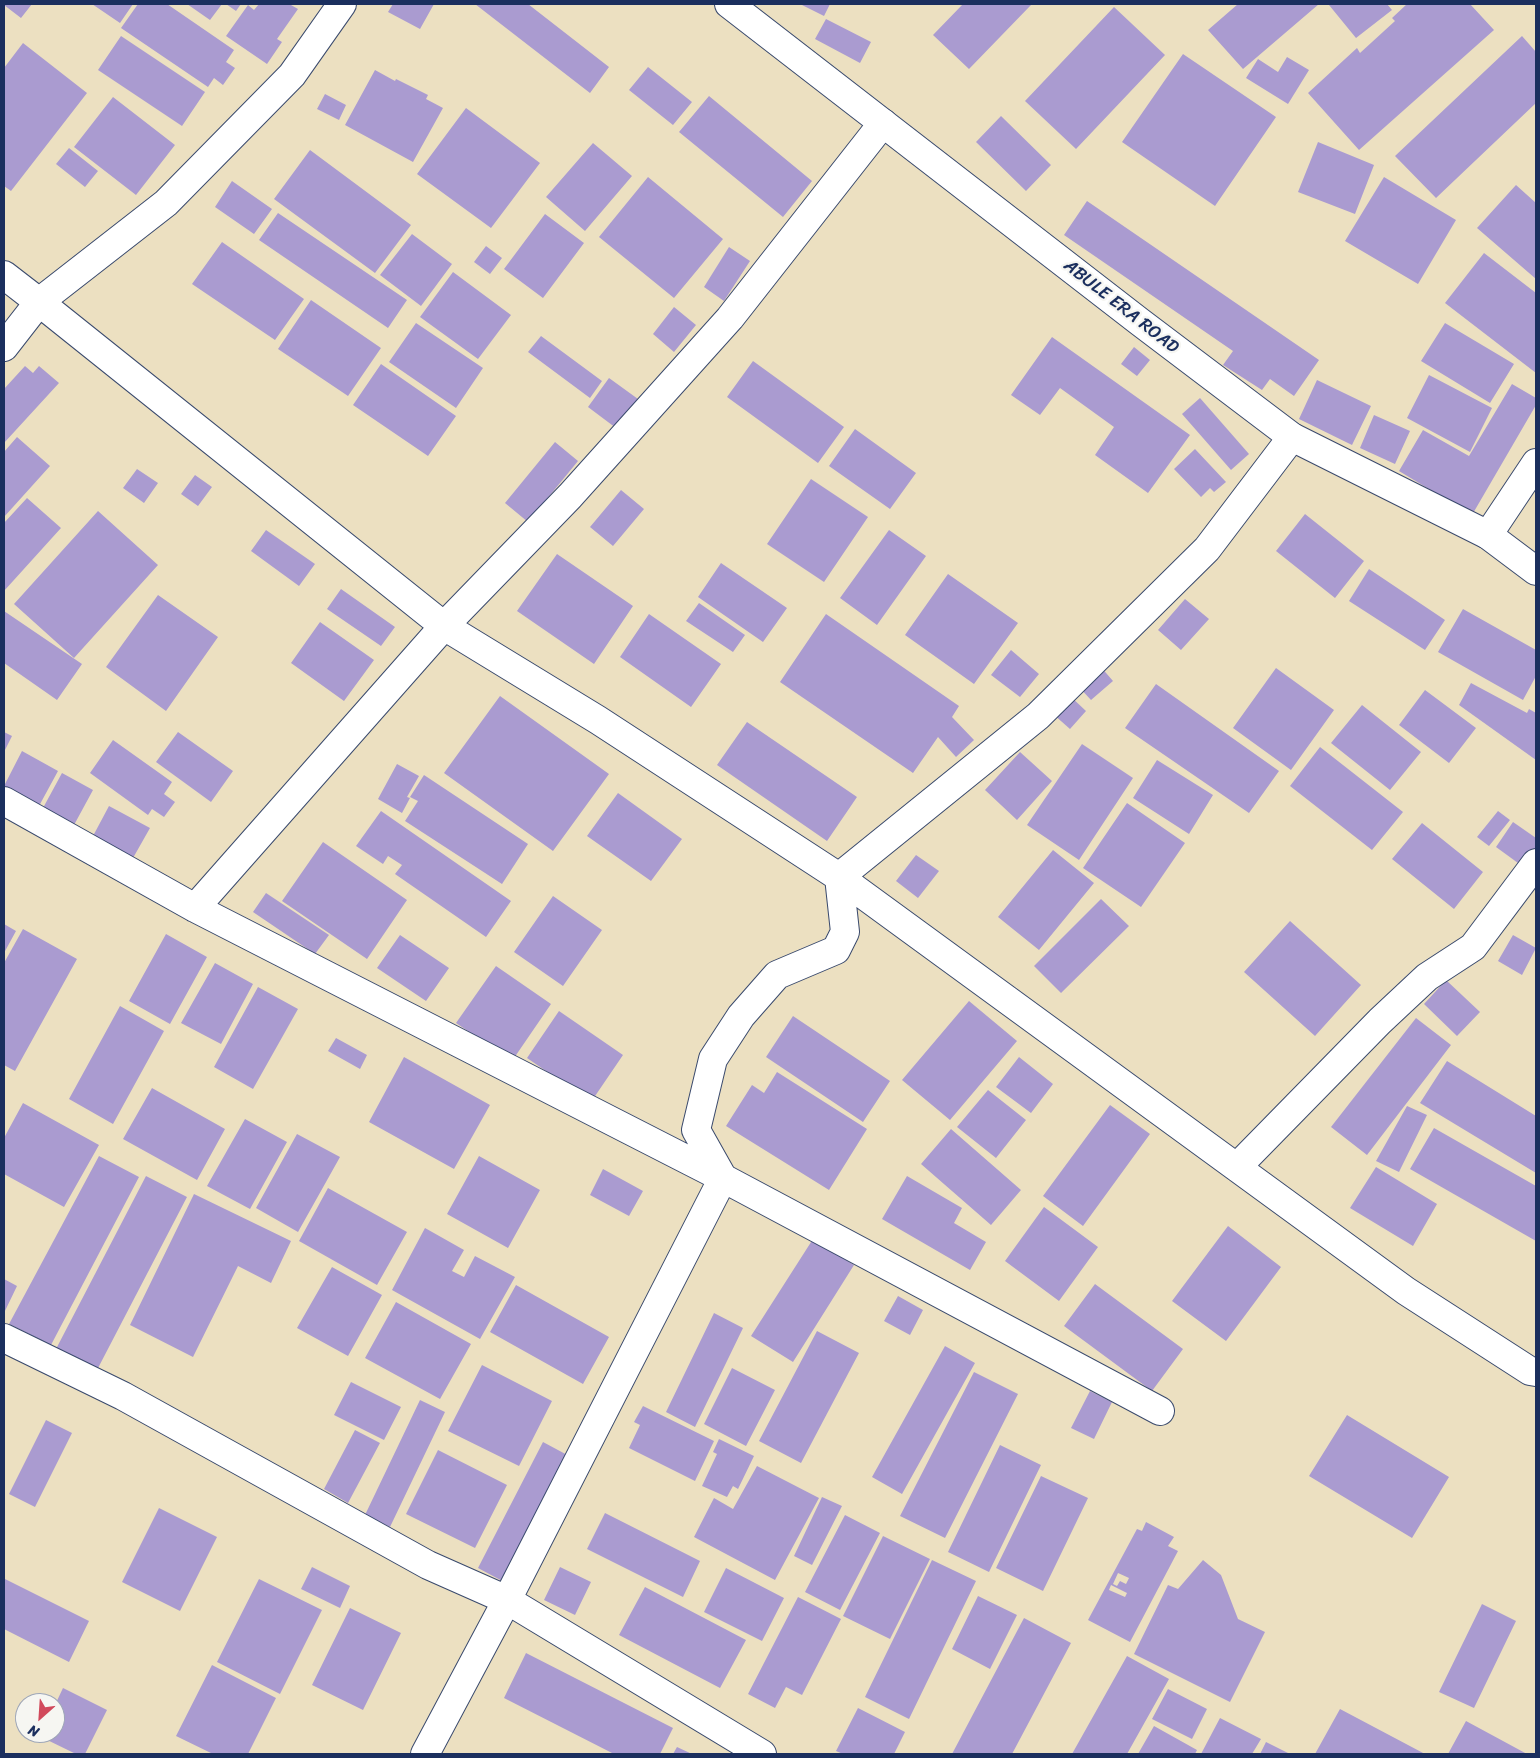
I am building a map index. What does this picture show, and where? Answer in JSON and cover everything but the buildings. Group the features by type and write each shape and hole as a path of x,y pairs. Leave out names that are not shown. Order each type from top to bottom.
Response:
{"street":[{"path":"4,347 39,302 166,203 292,75 342,4"},
{"name":"ABULE ERA ROAD","path":"730,4 1140,322 1292,437 1488,535 1536,571"},
{"path":"195,908 444,626 570,496 730,318 883,123"},
{"path":"4,275 444,626 598,720 839,877 1406,1291 1530,1371 1536,1372"},
{"path":"839,877 1045,709 1207,549 1292,437"},
{"path":"1488,535 1536,463"},
{"path":"4,801 195,908 723,1178 1160,1411"},
{"path":"1237,1167 1380,1021 1427,977 1473,947 1536,863"},
{"path":"723,1178 696,1130 713,1058 742,1016 777,975 836,950 845,932 839,877"},
{"path":"425,1754 507,1600 723,1178"},
{"path":"4,1338 123,1396 428,1564 507,1600 762,1754"}]}
